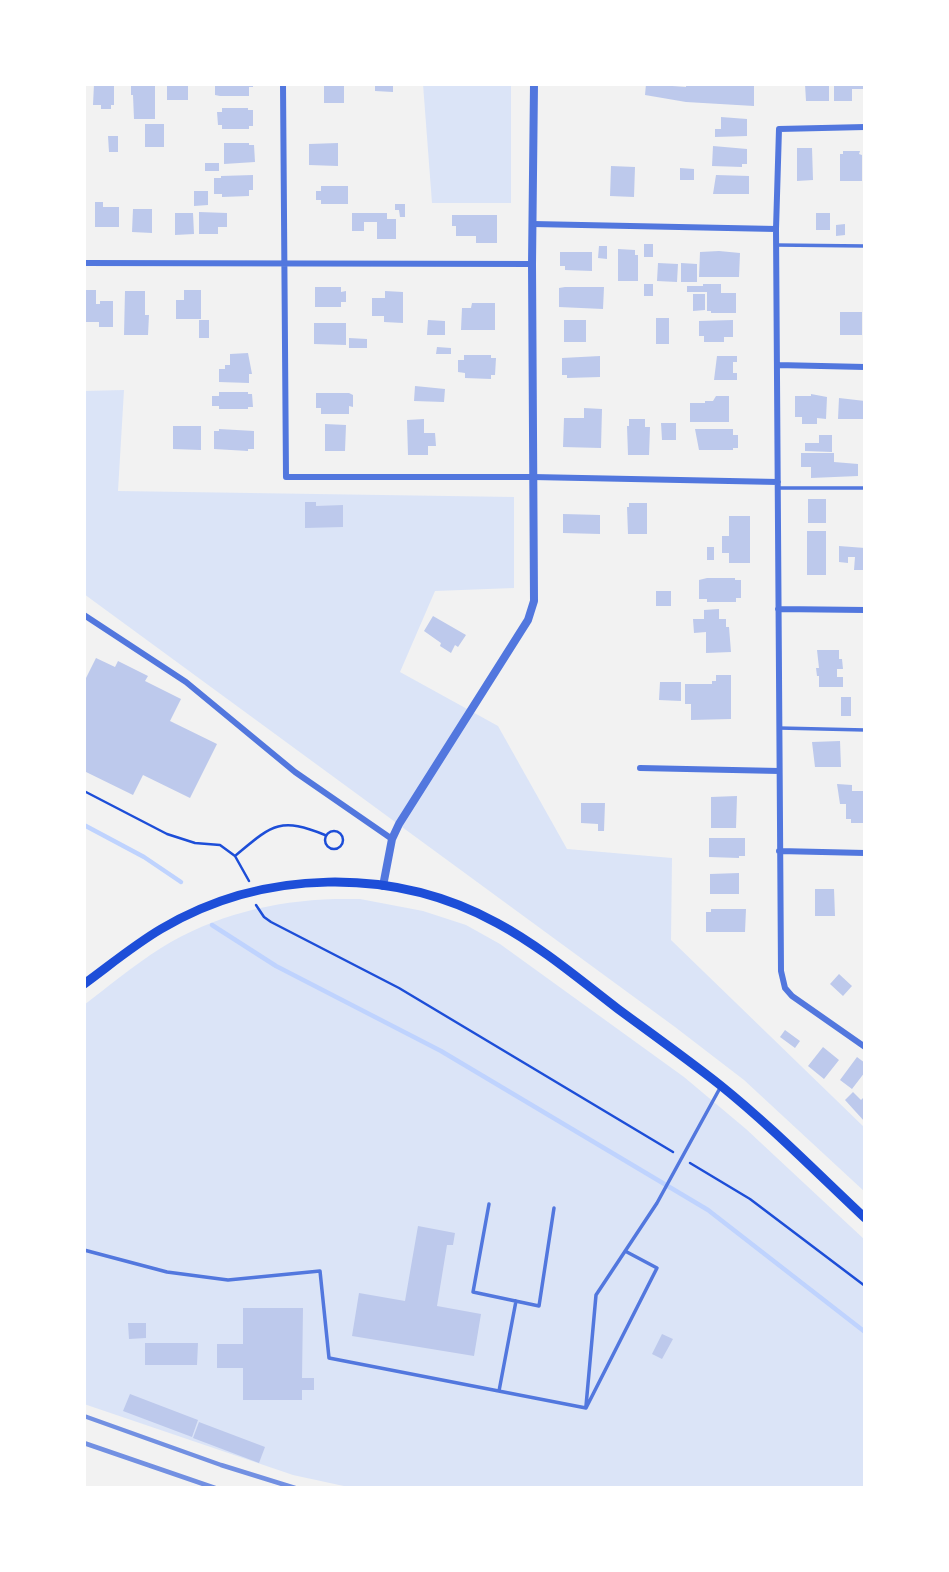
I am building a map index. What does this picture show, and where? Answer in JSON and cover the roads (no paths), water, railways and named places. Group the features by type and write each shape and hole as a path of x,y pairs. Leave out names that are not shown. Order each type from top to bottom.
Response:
{"main road":[{"path":"86,979 162,928 211,905 253,891 321,881 383,887 439,899 497,923 561,966 721,1087 865,1218"}],"street":[{"path":"283,84 286,477 533,477 778,485"},
{"path":"383,887 392,839 399,824 528,620 535,594 532,264 534,84"},
{"path":"865,127 779,128 776,229 781,971 785,988 801,1004 865,1047"},
{"path":"533,224 776,229"},
{"path":"84,263 532,264"},
{"path":"777,365 865,366"},
{"path":"778,609 865,610"},
{"path":"85,619 186,682 295,772 392,839"},
{"path":"640,768 779,771"},
{"path":"779,851 865,853"}],"lane":[{"path":"776,245 865,246"},
{"path":"778,485 865,488"},
{"path":"779,728 865,730"},
{"path":"586,1408 596,1296 657,1203 721,1087"},
{"path":"489,1204 473,1292 539,1306 554,1209"},
{"path":"84,1250 167,1272 228,1280 320,1271 329,1357 586,1408"},
{"path":"586,1408 657,1268 625,1251"},
{"path":"499,1391 516,1301"}],"waterway":[{"path":"84,825 144,857 181,882"},
{"path":"212,925 276,966 441,1051 708,1210 865,1332"}],"railway":[{"path":"84,1416 221,1465 295,1488"},
{"path":"84,1443 215,1488"}]}
